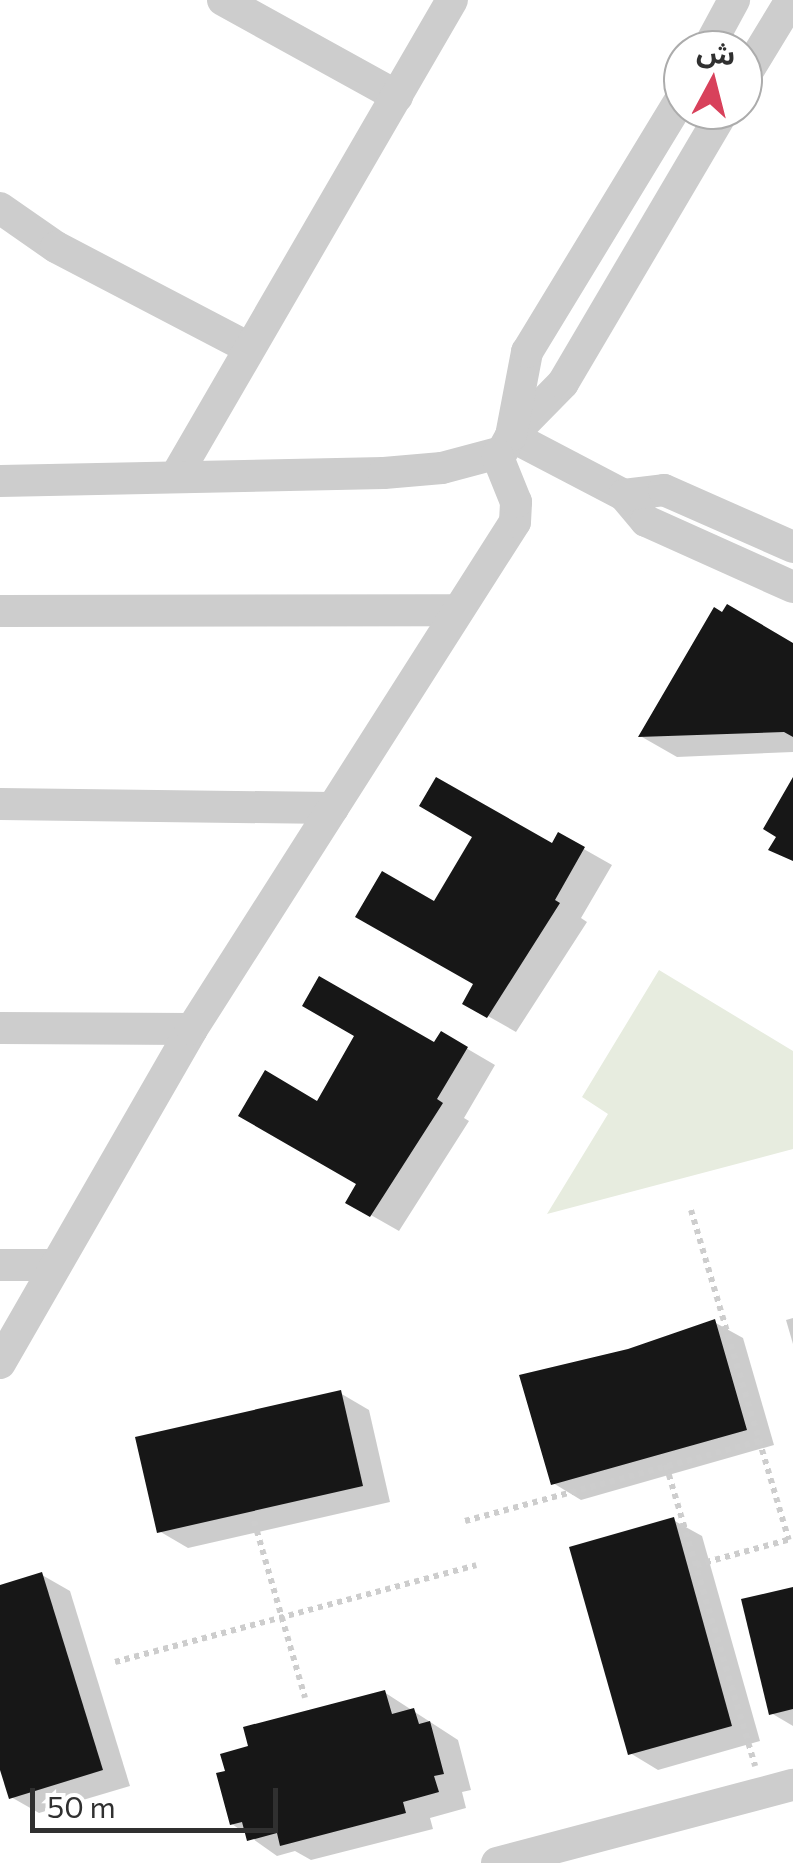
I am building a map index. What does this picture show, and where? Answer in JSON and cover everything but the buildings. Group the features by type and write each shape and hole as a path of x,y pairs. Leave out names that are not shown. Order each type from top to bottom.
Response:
{"street":[{"path":"222,0 397,96"},
{"path":"176,476 247,347 452,0"},
{"path":"718,30 734,0"},
{"path":"763,45 790,0"},
{"path":"0,1363 52,1266 192,1029 517,518 504,445 527,352 663,128"},
{"path":"0,482 384,473 504,445 563,383 712,130"},
{"path":"0,208 56,247 247,347"},
{"path":"504,445 624,495 646,521 793,586"},
{"path":"624,495 664,490 793,547"},
{"path":"0,611 457,610"},
{"path":"0,804 333,808"},
{"path":"0,1028 192,1029"},
{"path":"0,1265 52,1266"},
{"path":"497,1863 778,1789"}],"path":[{"path":"691,1210 791,1540 696,1564"},
{"path":"465,1521 760,1441"},
{"path":"666,1465 696,1564 778,1789"},
{"path":"254,1521 305,1698"},
{"path":"115,1662 476,1565"}],"shaded area":[{"path":"659,970 793,1051 793,1149 547,1214 608,1114 582,1097"}]}
